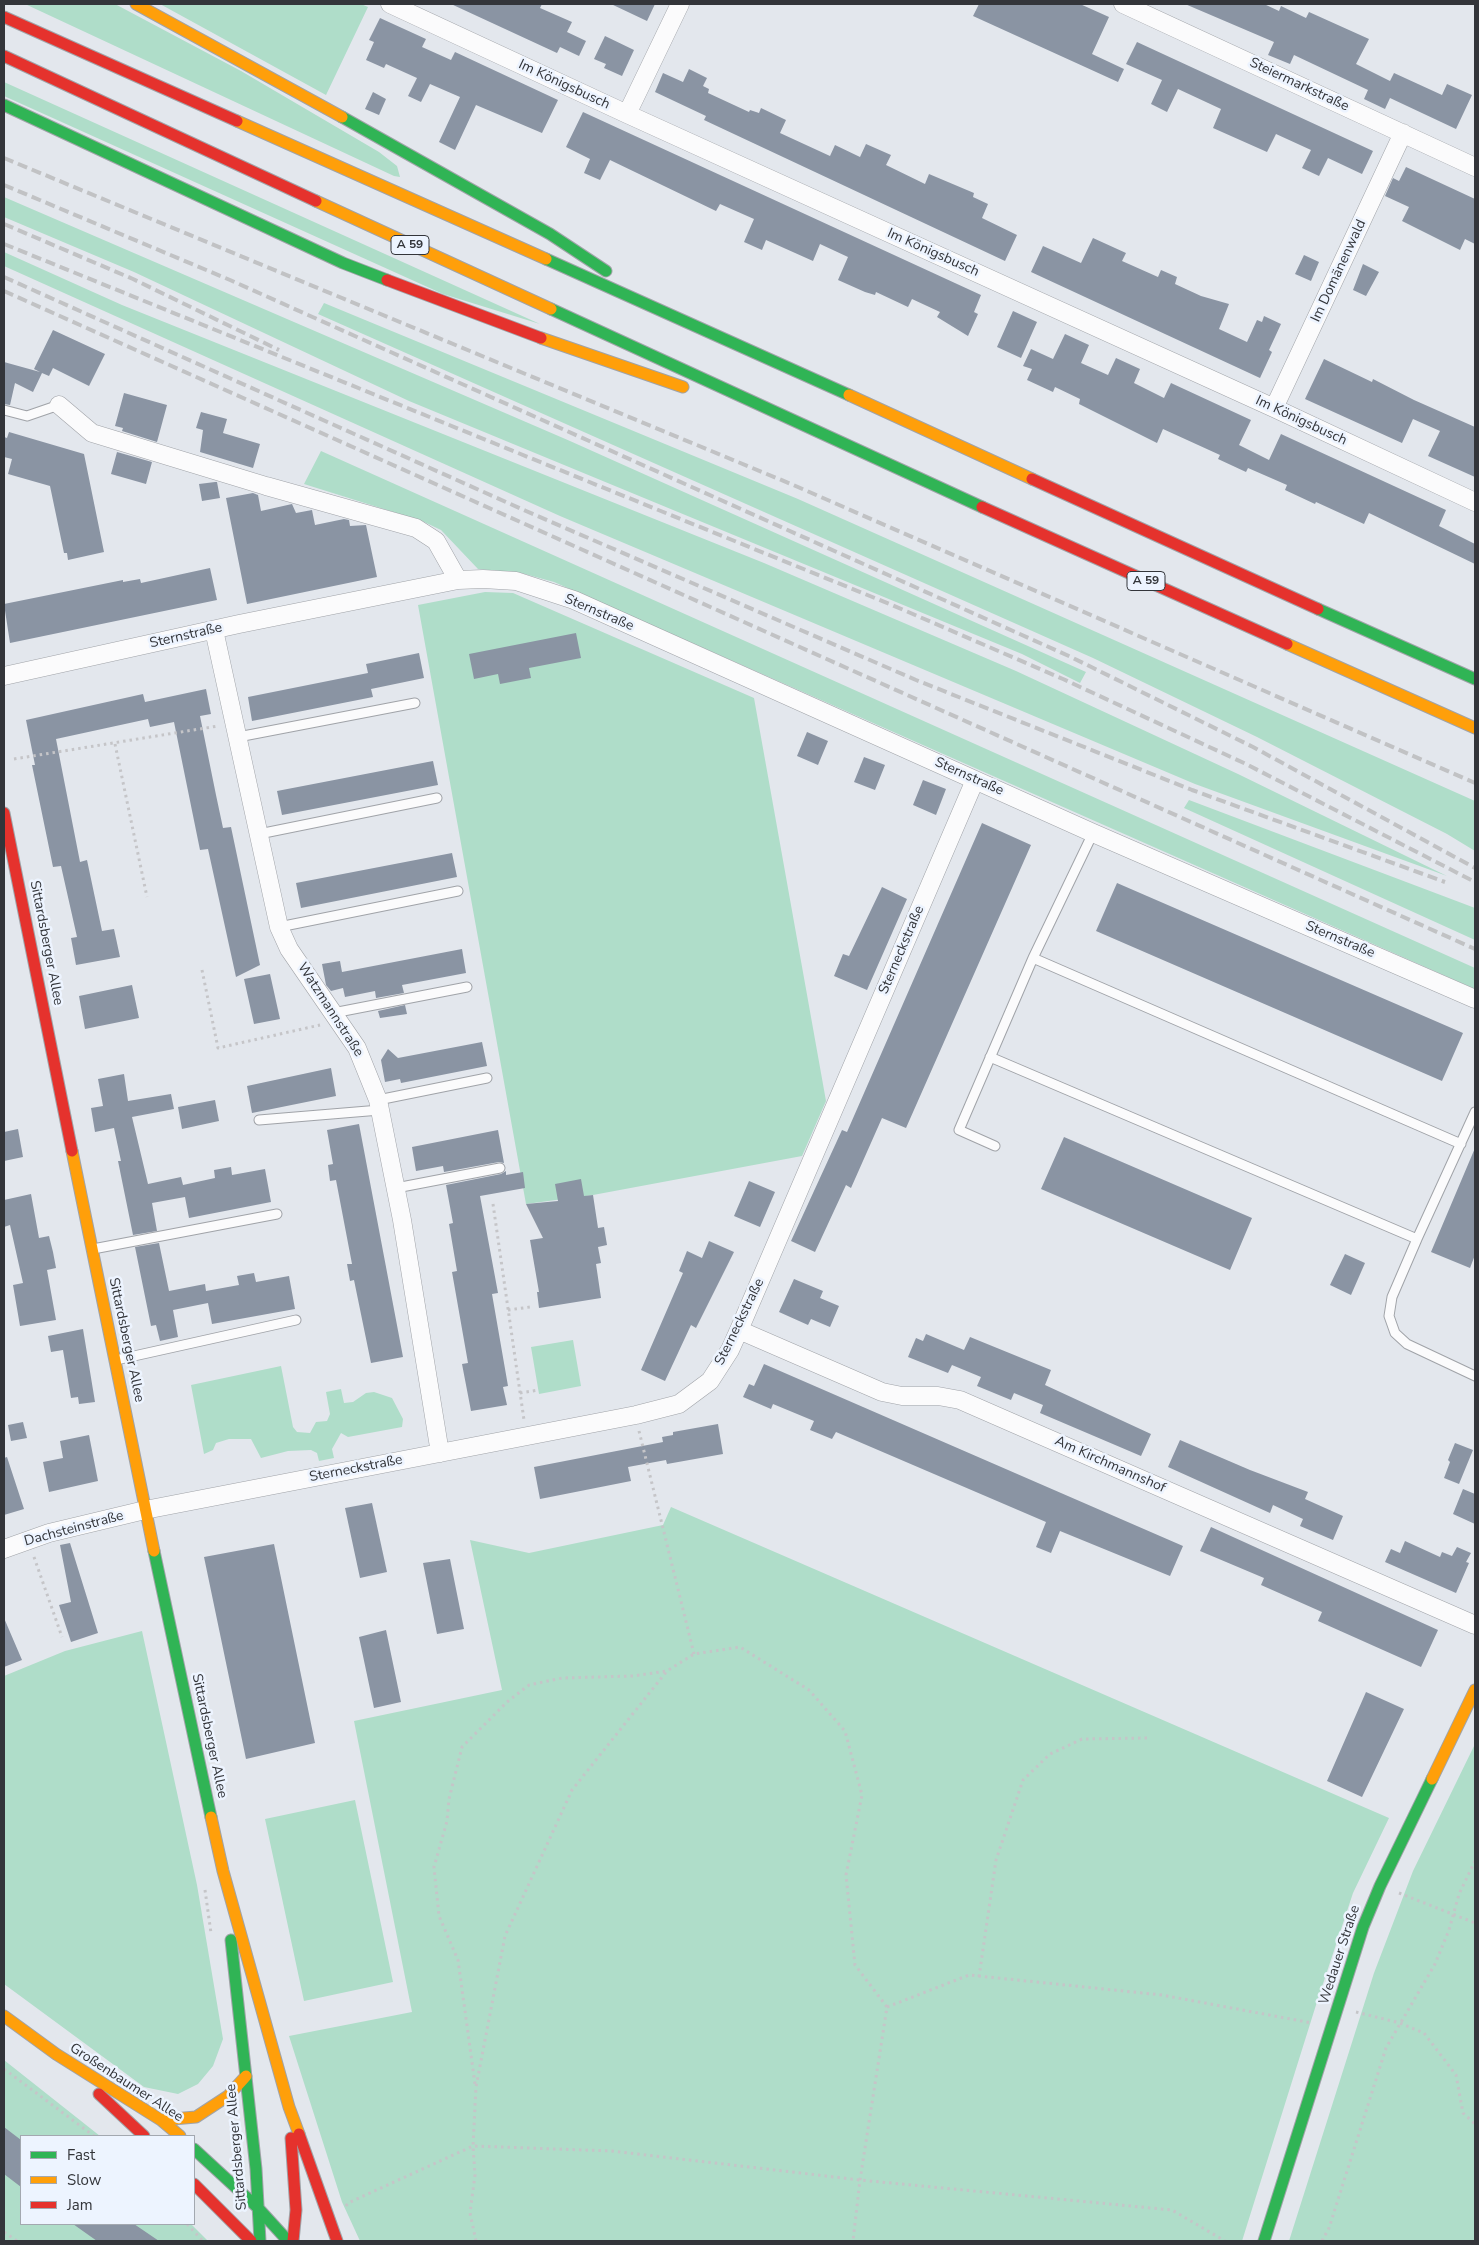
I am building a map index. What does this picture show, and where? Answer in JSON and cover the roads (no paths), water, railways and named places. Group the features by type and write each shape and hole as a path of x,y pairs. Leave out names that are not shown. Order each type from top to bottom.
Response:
{"main road":[{"path":"136,4 247,63 550,234 679,318"},
{"path":"4,17 679,318 1296,600 1475,679"},
{"name":"A 59","path":"4,56 817,433 1475,728"},
{"path":"4,105 343,263 570,349 698,393"},
{"name":"A 59","path":"725,402 817,433"},
{"name":"Sittardsberger Allee","path":"4,814 116,1360 144,1510 223,1871 289,2107 337,2241"},
{"name":"Wedauer Straße","path":"1264,2241 1363,1927 1380,1886 1475,1690"},
{"name":"Sittardsberger Allee","path":"223,1871 246,2076 260,2241"},
{"name":"Großenbaumer Allee","path":"4,2016 56,2054 161,2120 179,2135"},
{"name":"Großenbaumer Allee","path":"56,2054 143,2135"},
{"path":"161,2120 196,2117 228,2096 246,2076"},
{"name":"Sittardsberger Allee","path":"289,2107 296,2210 293,2241"},
{"path":"195,2149 257,2207 288,2241"},
{"path":"195,2185 250,2241"}],"street":[{"name":"Im Königsbusch","path":"390,4 627,114 1274,408 1475,502"},
{"path":"627,114 680,4"},
{"name":"Steiermarkstraße","path":"1132,6 1475,167"},
{"name":"Im Domänenwald","path":"1274,408 1403,133"},
{"path":"58,405 92,433 266,486 416,528 436,541 458,580"},
{"name":"Sternstraße","path":"4,676 214,630 458,580 483,579 516,582 574,600 1093,833 1475,999"},
{"name":"Watzmannstraße","path":"214,630 279,927 290,949 357,1048 379,1105 396,1188 440,1452"},
{"name":"Sterneckstraße","path":"144,1510 636,1415 679,1404 710,1381 730,1350 740,1330 975,780"},
{"name":"Am Kirchmannshof","path":"740,1330 882,1392 902,1396 938,1396 960,1400 1475,1625"},
{"name":"Dachsteinstraße","path":"4,1549 144,1510"}],"lane":[{"path":"4,410 27,416 58,405"},
{"path":"237,730 415,703"},
{"path":"259,834 437,798"},
{"path":"995,1146 959,1130 1033,958 1093,833"},
{"path":"279,927 458,891"},
{"path":"1033,958 1461,1144"},
{"path":"336,1017 467,987"},
{"path":"990,1056 1417,1239"},
{"path":"259,1120 379,1105 487,1078"},
{"path":"1475,1112 1392,1297 1389,1316 1395,1333 1407,1344 1475,1376"},
{"path":"396,1188 500,1168"},
{"path":"92,1249 277,1214"},
{"path":"116,1360 296,1320"}],"railway":[{"path":"4,158 791,484 1475,783"},
{"path":"4,185 230,280 1071,657 1253,747 1475,868"},
{"path":"4,224 133,279 279,350"},
{"path":"4,244 892,605 1063,679 1246,764 1475,882"},
{"path":"4,277 526,511 916,680 1192,790 1445,882"},
{"path":"4,291 1475,949"}]}
